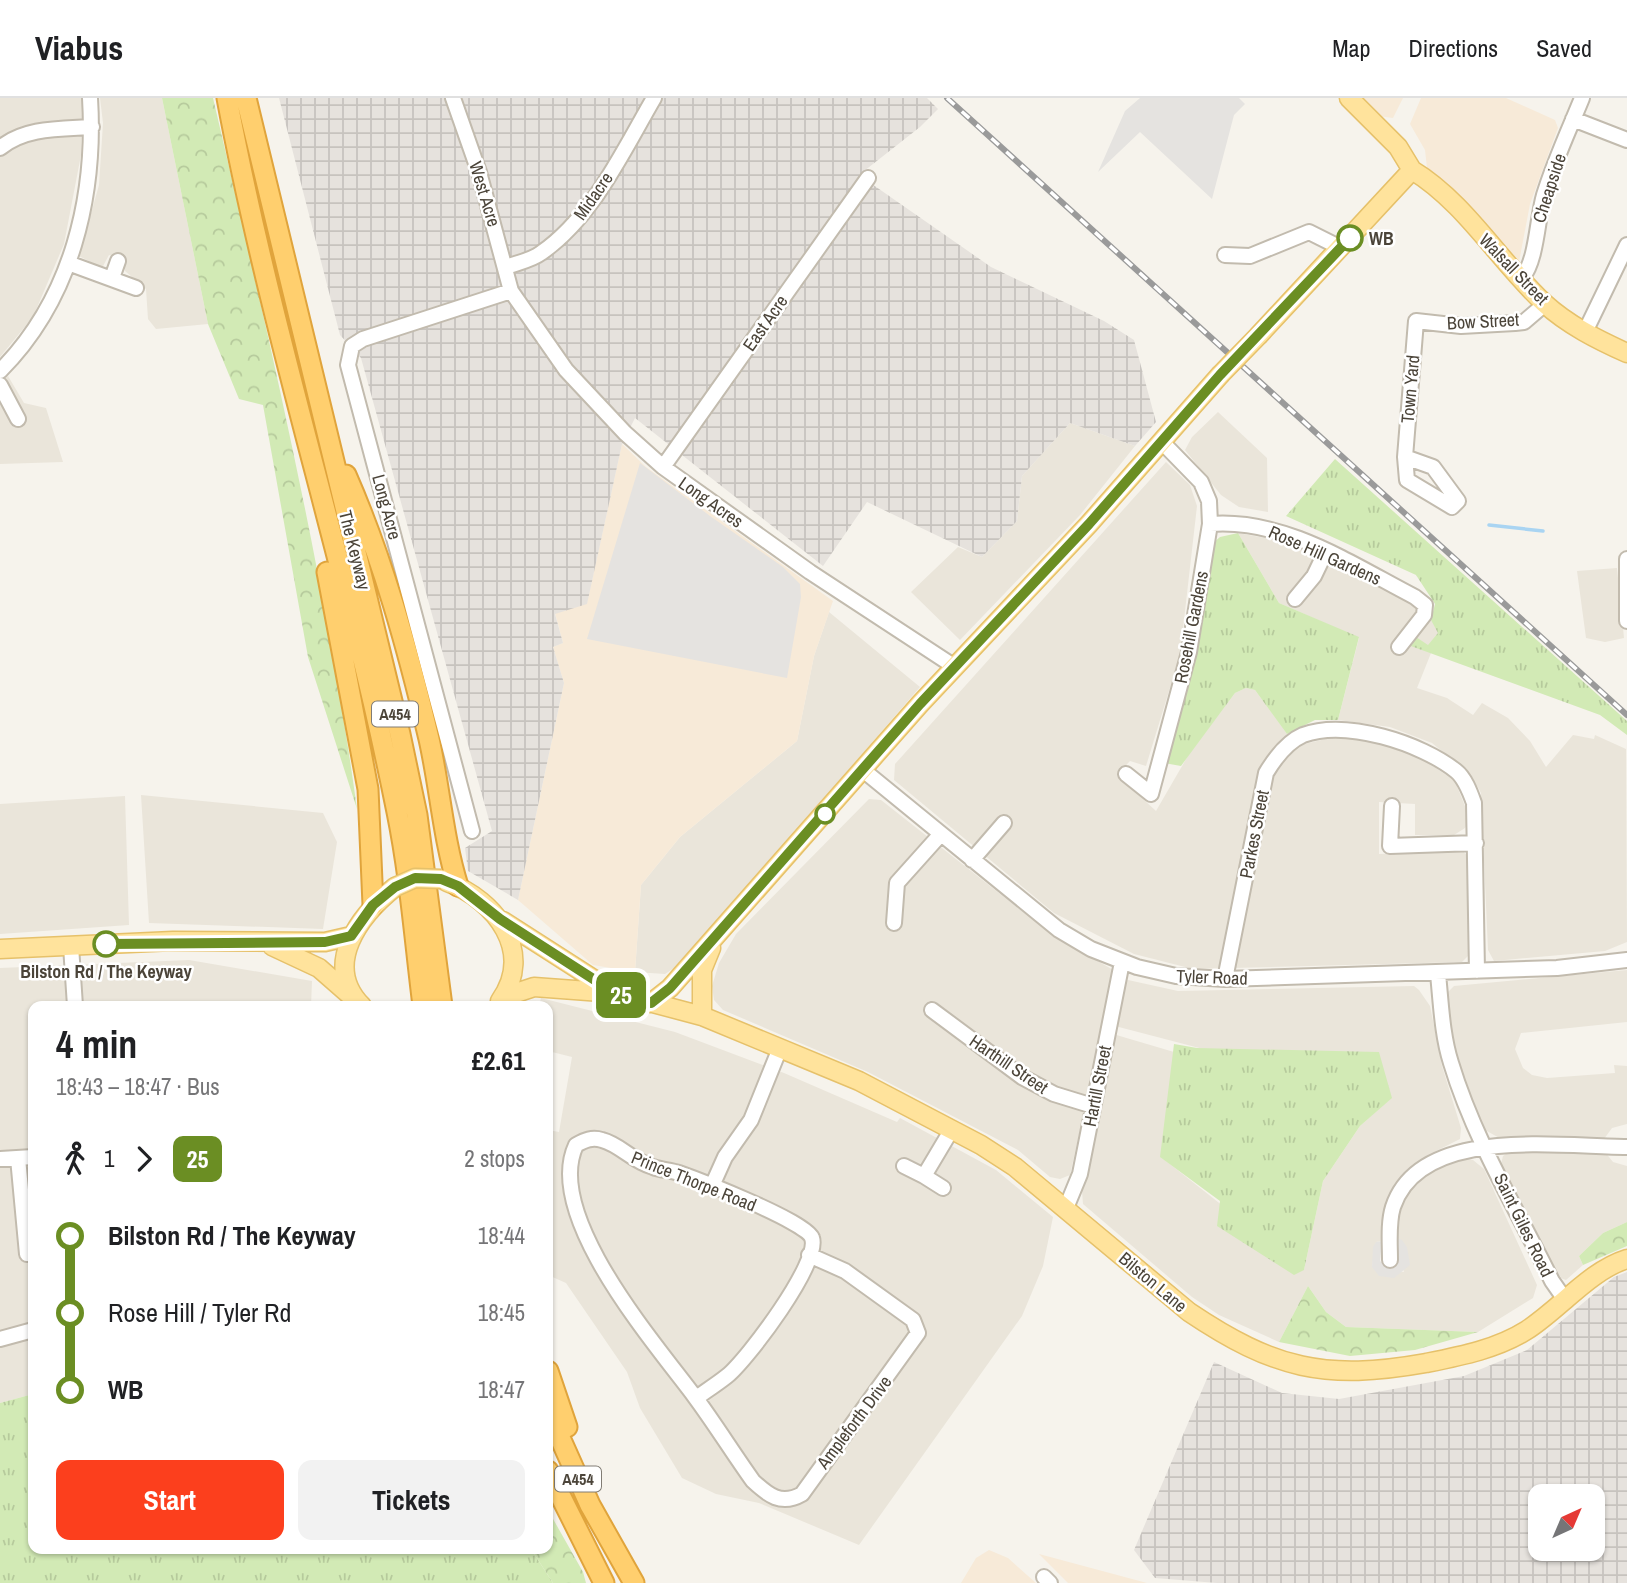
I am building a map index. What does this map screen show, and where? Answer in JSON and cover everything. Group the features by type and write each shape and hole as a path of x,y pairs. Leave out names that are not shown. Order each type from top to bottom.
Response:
{"highway":[{"name":"The Keyway","path":"227,98 307,450 371,695 397,814 422,1001"},
{"name":"The Keyway","path":"246,98 414,802 441,1001"},
{"path":"325,426 363,513 400,629 429,741 444,831 449,882"},
{"path":"307,450 368,789 373,905"},
{"path":"553,1385 612,1545"},
{"name":"A454","path":"553,1422 590,1504 634,1583"},
{"name":"A454","path":"553,1482 579,1539 604,1583"},
{"path":"553,1491 579,1539"}],"main road":[{"name":"Walsall Street","path":"1349,98 1398,147 1412,170 1439,190 1545,304 1585,332 1627,353"},
{"path":"651,1003 670,988 955,667 1220,375 1412,170"},
{"path":"358,1001 350,986 344,964 351,936 373,905 395,887 415,878 449,882 500,919 615,993"},
{"path":"500,919 514,946 514,965 500,1001"},
{"path":"702,1016 702,970 719,932"},
{"path":"0,949 173,941 325,942 351,936"},
{"path":"263,943 310,962 355,1001"},
{"path":"502,1001 534,987 615,993"},
{"name":"Bilston Lane","path":"615,993 702,1016 859,1081 952,1129 1015,1167 1189,1312 1219,1332 1279,1361 1355,1373 1388,1370 1476,1352 1515,1336 1566,1301 1592,1279 1627,1259"}],"street":[{"path":"0,371 28,338 51,302 68,262 85,209 92,166 90,98"},
{"name":"West Acre","path":"453,98 506,267 511,291"},
{"name":"Midacre","path":"506,267 540,255 573,226 605,181 654,98"},
{"name":"Cheapside","path":"1522,278 1531,264 1536,226 1550,178 1582,98"},
{"path":"1573,119 1627,140"},
{"path":"0,148 8,141 34,131 92,127"},
{"name":"East Acre","path":"663,467 868,178"},
{"path":"1225,255 1250,256 1309,232 1340,248"},
{"path":"1585,332 1627,245"},
{"path":"112,278 118,261"},
{"path":"68,262 135,288"},
{"name":"Long Acres","path":"511,291 566,370 625,433 663,467 810,572 955,667"},
{"name":"Long Acre","path":"472,831 348,365 352,346 363,340 511,291"},
{"name":"Bow Street","path":"1416,321 1461,326 1524,322 1545,304"},
{"name":"Town Yard","path":"1405,457 1416,321"},
{"path":"0,385 18,419"},
{"name":"Rosehill Gardens","path":"1126,774 1151,794 1189,652 1210,524 1209,501 1201,482 1162,442"},
{"name":"Rose Hill Gardens","path":"1210,524 1239,522 1274,529 1326,551 1415,597 1425,605 1421,622 1399,647"},
{"path":"1295,599 1314,576 1326,551"},
{"path":"1626,563 1627,621"},
{"name":"Parkes Street","path":"1225,979 1266,772 1278,754 1302,736 1329,731 1388,736 1409,744 1458,772 1474,803 1477,971"},
{"name":"Tyler Road","path":"863,770 1059,930 1122,962 1176,976 1225,979 1438,974 1569,967 1627,960"},
{"path":"1392,806 1390,846 1476,843"},
{"path":"972,860 1004,823"},
{"path":"894,923 897,883 940,835"},
{"path":"71,946 75,1001"},
{"name":"Hartill Street","path":"1066,1208 1077,1186 1122,962"},
{"name":"Saint Giles Road","path":"1438,974 1450,1060 1486,1146 1552,1281 1566,1301"},
{"name":"Harthill Street","path":"932,1010 1022,1077 1054,1094 1093,1106"},
{"path":"712,1186 725,1157 751,1120 780,1048"},
{"path":"925,1176 952,1129"},
{"name":"Prince Thorpe Road","path":"696,1398 648,1338 614,1289 572,1200 569,1159 576,1144 593,1138 603,1140 616,1145 632,1160 677,1172 807,1229 813,1240 809,1255"},
{"name":"Saint Giles Road","path":"1390,1260 1393,1206 1410,1179 1428,1164 1452,1152 1486,1146 1627,1147"},
{"path":"0,1159 26,1157 27,1254"},
{"path":"904,1166 943,1188"},
{"path":"696,1398 728,1376 751,1350 793,1292 809,1255"},
{"name":"Ampleforth Drive","path":"696,1398 753,1481 769,1495 785,1500 802,1494 918,1333 913,1320 856,1279 809,1255"},
{"path":"0,1339 28,1331"}],"shaded area":[{"path":"0,98 83,98 81,155 64,244 33,317 0,357"},
{"path":"100,98 162,98 208,324 156,329 148,319 146,289 125,271 124,258 109,255 102,268 79,256 99,185 103,123"},
{"path":"279,98 927,98 938,109 920,127 859,175 991,267 1104,321 1134,340 1156,422 1135,446 1070,423 1022,476 1017,521 982,557 867,502 823,566 635,418 622,444 587,604 555,614 563,643 553,647 564,683 518,900 468,871 465,848 492,831 361,358 340,335"},
{"path":"1140,98 1239,98 1245,104 1234,115 1212,199 1140,132 1098,172 1125,111"},
{"path":"1359,98 1403,98 1393,118 1378,116"},
{"path":"1421,98 1506,98 1555,120 1558,128 1530,204 1519,262 1514,264 1427,168 1425,150 1410,124"},
{"path":"8,376 24,403 46,408 63,462 0,464 0,383"},
{"path":"1218,412 1267,458 1268,512 1239,507 1221,495 1185,450 1192,437"},
{"path":"1070,423 1135,446 1080,515 960,640 911,592 958,547 982,557 1017,521 1022,476"},
{"path":"622,444 646,467 833,601 814,656 797,741 680,837 641,885 635,972 593,965 518,900 564,683 553,647 563,643 555,613 587,603"},
{"path":"1166,462 1190,485 1197,506 1180,655 1146,766 1130,761 1117,775 1156,811 1189,754 1235,693 1246,688 1255,690 1296,746 1334,737 1369,739 1415,754 1455,781 1470,819 1465,828 1454,835 1415,835 1415,804 1379,802 1379,854 1463,851 1469,858 1470,954 1462,962 1193,969 1134,954 1054,913 894,780 895,764"},
{"path":"640,463 783,567 800,584 801,597 787,678 587,639"},
{"path":"1238,533 1297,544 1405,600 1441,628 1417,688 1447,698 1473,715 1482,703 1508,718 1530,741 1546,767 1573,735 1594,739 1595,735 1626,749 1627,942 1605,951 1494,961 1488,950 1481,793 1471,775 1432,743 1390,727 1338,720 1359,638 1279,603"},
{"path":"1617,568 1624,638 1605,642 1586,638 1577,571"},
{"path":"829,612 920,687 682,963 665,974 635,972 641,885 680,837 797,741 814,656"},
{"path":"141,795 323,813 337,842 323,929 149,923"},
{"path":"125,796 129,925 0,934 0,804"},
{"path":"869,799 881,800 1051,934 1115,971 1070,1175 1060,1179 1050,1177 1018,1150 868,1072 723,1010 714,1000 712,986 719,963 736,934"},
{"path":"189,960 312,981 311,1001 28,1001 28,1395 0,1403 0,968"},
{"path":"1627,970 1627,1022 1521,1033 1515,1049 1523,1068 1532,1075 1547,1078 1615,1073 1614,1065 1627,1066 1627,1124 1612,1128 1604,1139 1503,1140 1485,1130 1456,1062 1445,998 1448,992 1454,986"},
{"path":"1128,980 1178,991 1414,986 1430,1006 1442,1066 1461,1128 1460,1139 1426,1156 1407,1172 1392,1195 1384,1219 1382,1241 1376,1242 1372,1267 1404,1272 1394,1237 1396,1216 1416,1180 1456,1156 1473,1160 1484,1169 1537,1285 1533,1298 1478,1332 1346,1327 1326,1312 1308,1286 1279,1342 1219,1315 1192,1297 1083,1204 1082,1191 1113,1034 1174,1052 1161,1157 1304,1270 1323,1181 1360,1126 1391,1098 1115,1026 1124,982"},
{"path":"553,1001 675,1032 784,1073 897,1122 900,1118 996,1170 1053,1217 1043,1266 1022,1316 859,1545 759,1503 716,1494 682,1478 640,1408 627,1372 566,1283 553,1277 553,1131 559,1132 572,1057 553,1052"},
{"path":"1509,1152 1605,1152 1613,1162 1627,1166 1627,1222 1603,1233 1579,1256 1583,1265 1566,1280 1555,1276 1551,1270 1501,1164 1503,1156"},
{"path":"1394,1237 1402,1240 1407,1247 1410,1265 1394,1278 1379,1276 1372,1267 1373,1247 1376,1242 1382,1241 1380,1261 1389,1268 1395,1266 1399,1256 1394,1248"},
{"path":"1627,1272 1627,1583 1217,1583 1155,1578 1134,1550 1214,1362 1282,1393 1339,1399 1464,1376 1527,1350 1614,1277"},
{"path":"989,1550 1008,1558 1036,1583 961,1583 976,1558"},
{"path":"1039,1554 1147,1583 1068,1583"}],"green space":[{"path":"162,98 213,98 274,363 311,541 344,719 357,809 308,657 263,405 239,399 208,324"},
{"path":"1335,459 1627,721 1627,735 1600,715 1408,645 1416,637 1428,645 1438,633 1431,620 1435,604 1416,575 1286,516"},
{"path":"1238,533 1279,603 1359,637 1338,720 1315,720 1287,734 1255,690 1246,688 1235,693 1181,766 1164,763 1183,702 1212,544 1220,537"},
{"path":"1174,1044 1197,1048 1379,1052 1392,1098 1360,1126 1323,1181 1304,1270 1294,1275 1217,1226 1220,1201 1160,1157"},
{"path":"1627,1222 1627,1246 1583,1265 1579,1256 1603,1233"},
{"path":"1308,1286 1326,1312 1346,1327 1478,1332 1415,1350 1350,1356 1279,1342"},
{"path":"28,1395 28,1554 534,1554 553,1583 0,1583 0,1403"},
{"path":"553,1519 583,1572 586,1583 553,1583 534,1554 553,1554"}],"waterway":[{"path":"1489,525 1543,531"}],"railway":[{"path":"947,98 1627,715"}],"bus line":[{"name":"25","path":"106,944 173,941 325,942 351,936 373,905 395,887 415,878 441,879 458,886 557,958 615,993 651,1003 670,988 920,704 1089,524 1220,375 1350,238"}],"place":[{"name":"WB","path":"1350,238"},
{"name":"Bilston Rd / The Keyway","path":"106,944"}]}
